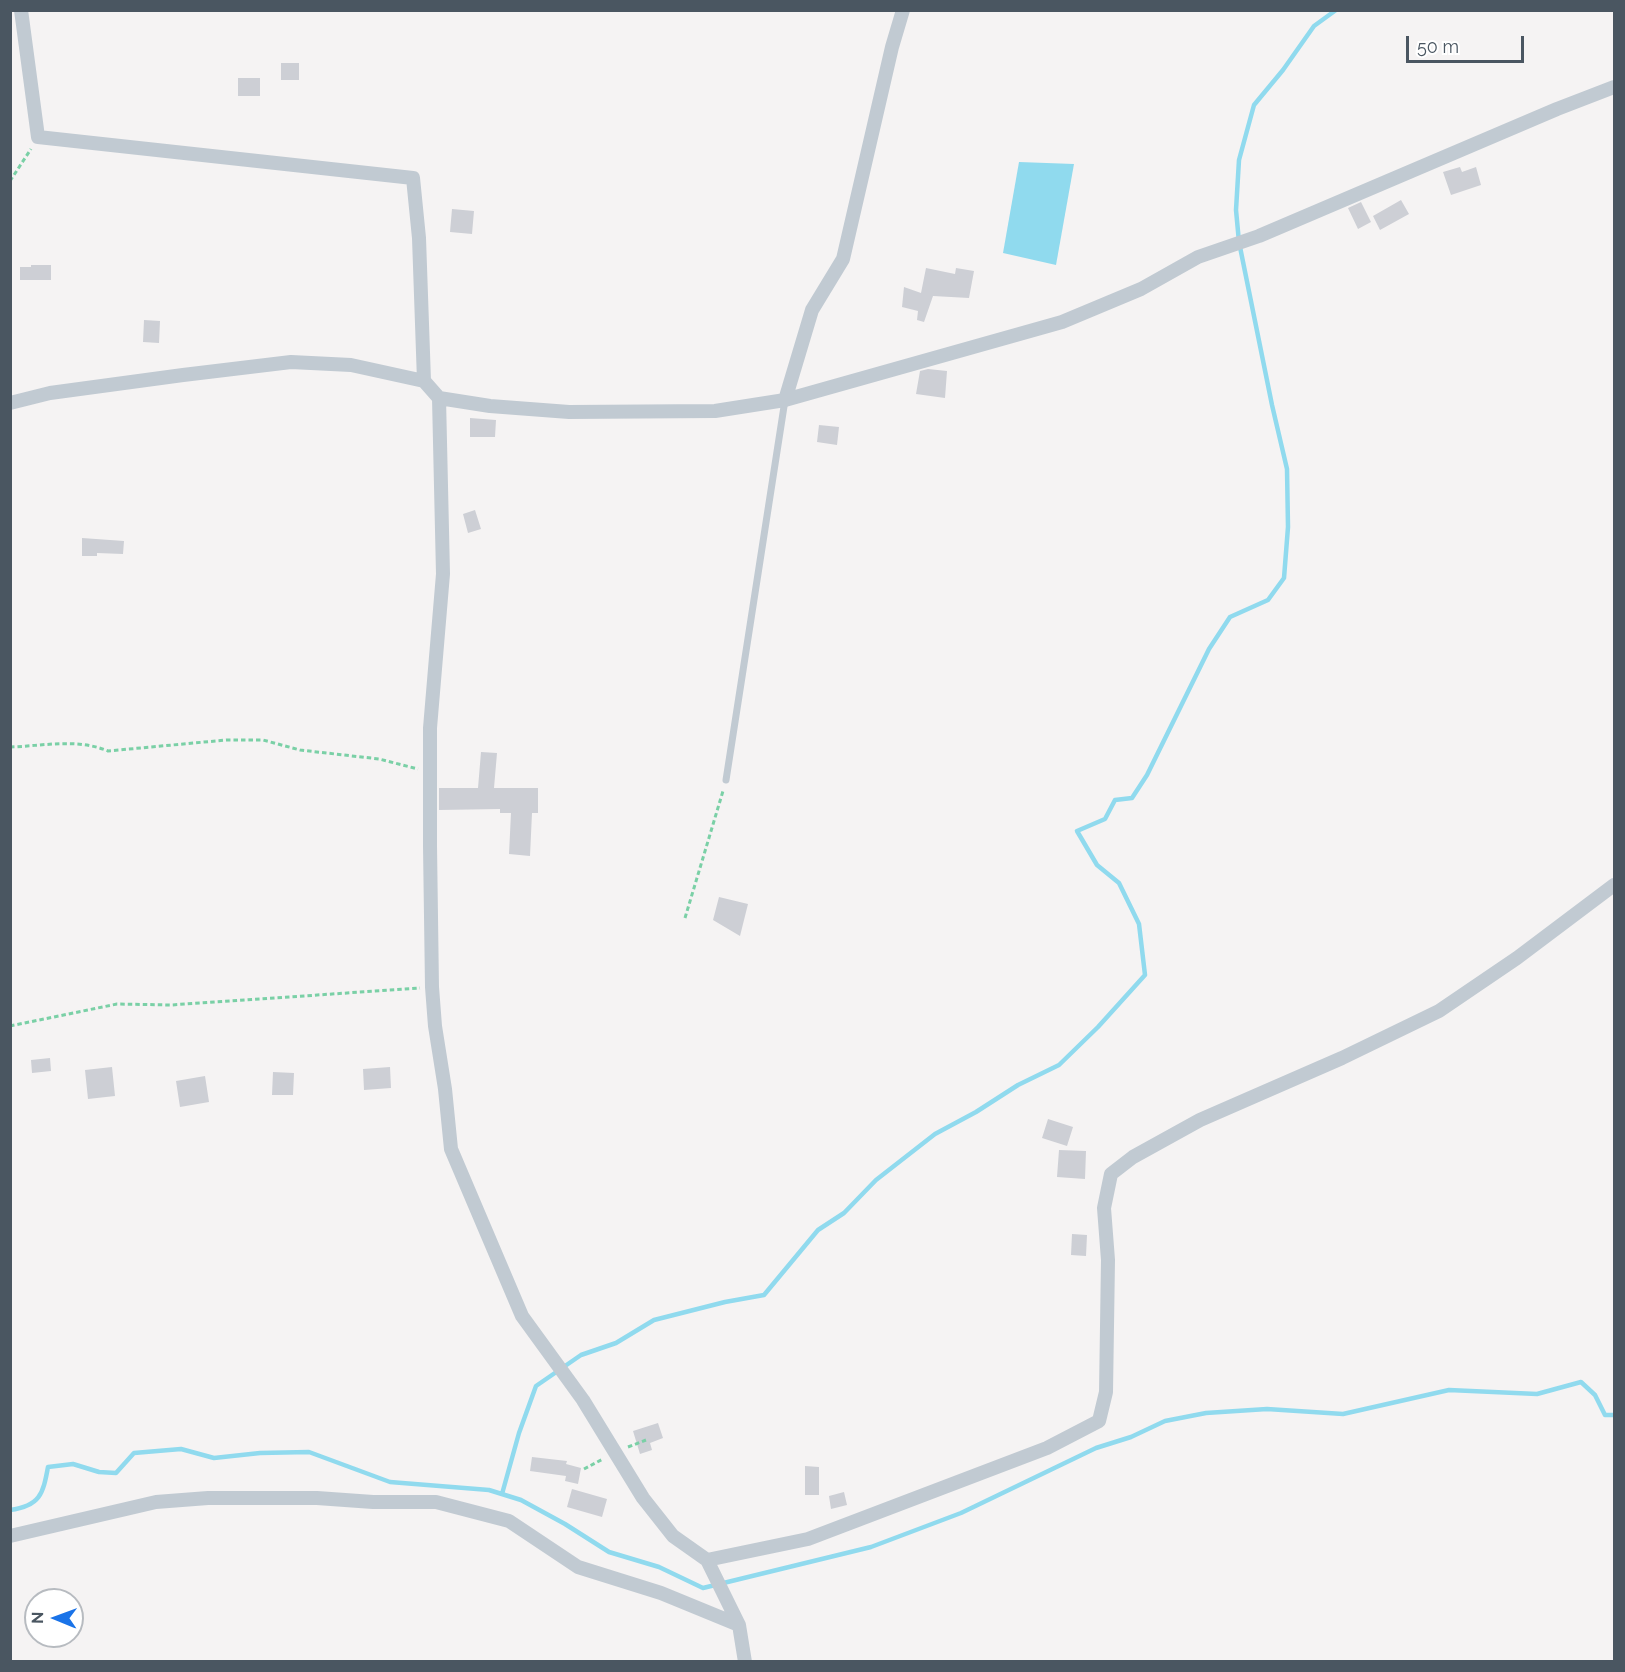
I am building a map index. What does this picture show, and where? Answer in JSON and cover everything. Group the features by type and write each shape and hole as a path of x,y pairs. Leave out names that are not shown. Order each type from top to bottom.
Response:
{"street":[{"path":"21,10 38,137 413,178 419,238 424,381"},
{"path":"785,400 812,310 843,260 892,47 903,10"},
{"path":"10,403 50,393 291,362 351,365 424,381 439,398 490,406 569,412 715,411 785,400 1062,322 1141,289 1198,257 1259,236 1614,87"},
{"path":"439,398 443,574 430,728 432,987 435,1026 446,1089 451,1149 522,1316 583,1400 643,1498 673,1536 707,1560 739,1624 745,1662"},
{"path":"707,1560 808,1539 1047,1448 1099,1421 1106,1392 1108,1260 1104,1208 1111,1174 1133,1157 1200,1120 1342,1058 1439,1011 1517,958 1614,885"},
{"path":"10,1536 167,1501 208,1498 317,1497 373,1503 436,1502 509,1521 578,1567 661,1593 739,1624"}],"lane":[{"path":"726,780 785,400"}],"path":[{"path":"10,181 38,137"},
{"path":"10,747 70,743 93,745 108,751 226,740 263,740 300,750 379,759 430,773"},
{"path":"686,918 726,780"},
{"path":"10,1026 117,1004 171,1005 432,987"}],"water":[{"path":"1019,162 1074,164 1056,265 1003,253"}],"building":[{"path":"281,63 299,63 299,80 281,80"},
{"path":"238,78 260,78 260,96 238,96"},
{"path":"1460,167 1462,172 1476,167 1481,185 1451,195 1443,172"},
{"path":"1401,200 1409,214 1380,230 1373,216"},
{"path":"1361,202 1371,222 1358,229 1348,208"},
{"path":"452,209 474,211 472,234 450,232"},
{"path":"31,265 51,265 51,280 20,280 20,267 31,267"},
{"path":"926,268 955,274 956,268 974,271 969,298 933,296 924,322 917,320 918,311 902,307 904,287 921,293"},
{"path":"144,320 160,321 159,343 143,342"},
{"path":"928,369 947,371 945,398 916,394 920,371"},
{"path":"470,418 496,420 495,437 470,437"},
{"path":"819,425 839,427 837,445 817,442"},
{"path":"475,510 481,529 468,533 463,514"},
{"path":"82,538 124,541 123,554 97,553 97,556 82,556"},
{"path":"481,752 497,753 494,788 538,788 538,813 532,813 530,856 509,854 511,813 500,813 500,809 439,810 439,788 478,788"},
{"path":"719,897 748,904 740,936 713,920"},
{"path":"50,1058 51,1071 32,1073 31,1060"},
{"path":"112,1067 115,1096 88,1099 85,1070"},
{"path":"390,1067 391,1088 364,1090 363,1069"},
{"path":"273,1072 294,1073 293,1095 272,1095"},
{"path":"205,1076 209,1102 180,1107 176,1081"},
{"path":"1048,1119 1073,1127 1067,1146 1042,1138"},
{"path":"1059,1150 1086,1151 1085,1179 1057,1177"},
{"path":"1072,1234 1087,1235 1086,1256 1071,1255"},
{"path":"658,1423 663,1438 650,1443 652,1450 640,1454 633,1431"},
{"path":"532,1457 567,1461 566,1464 581,1468 578,1484 565,1481 566,1476 530,1471"},
{"path":"805,1466 819,1467 819,1495 805,1495"},
{"path":"572,1489 607,1499 602,1517 567,1507"},
{"path":"844,1492 847,1505 831,1509 829,1496"}],"waterway":[{"path":"502,1494 519,1433 536,1386 581,1355 616,1343 654,1320 725,1302 764,1295 818,1230 844,1213 876,1180 935,1134 976,1112 1018,1085 1059,1065 1098,1027 1145,975 1139,924 1119,883 1097,865 1077,831 1105,819 1115,800 1132,798 1147,775 1209,649 1230,617 1268,600 1284,578 1288,527 1287,469 1239,242 1236,210 1239,160 1254,105 1283,70 1314,26 1336,10"},
{"path":"10,1510 34,1502 42,1491 48,1467 73,1464 99,1472 116,1473 134,1453 181,1449 214,1458 260,1453 309,1452 390,1482 489,1490 521,1500 609,1552 659,1567 703,1588 871,1547 961,1513 1096,1448 1131,1437 1165,1421 1206,1413 1267,1409 1343,1414 1449,1390 1537,1394 1581,1382 1595,1395 1605,1415 1614,1415"}]}
